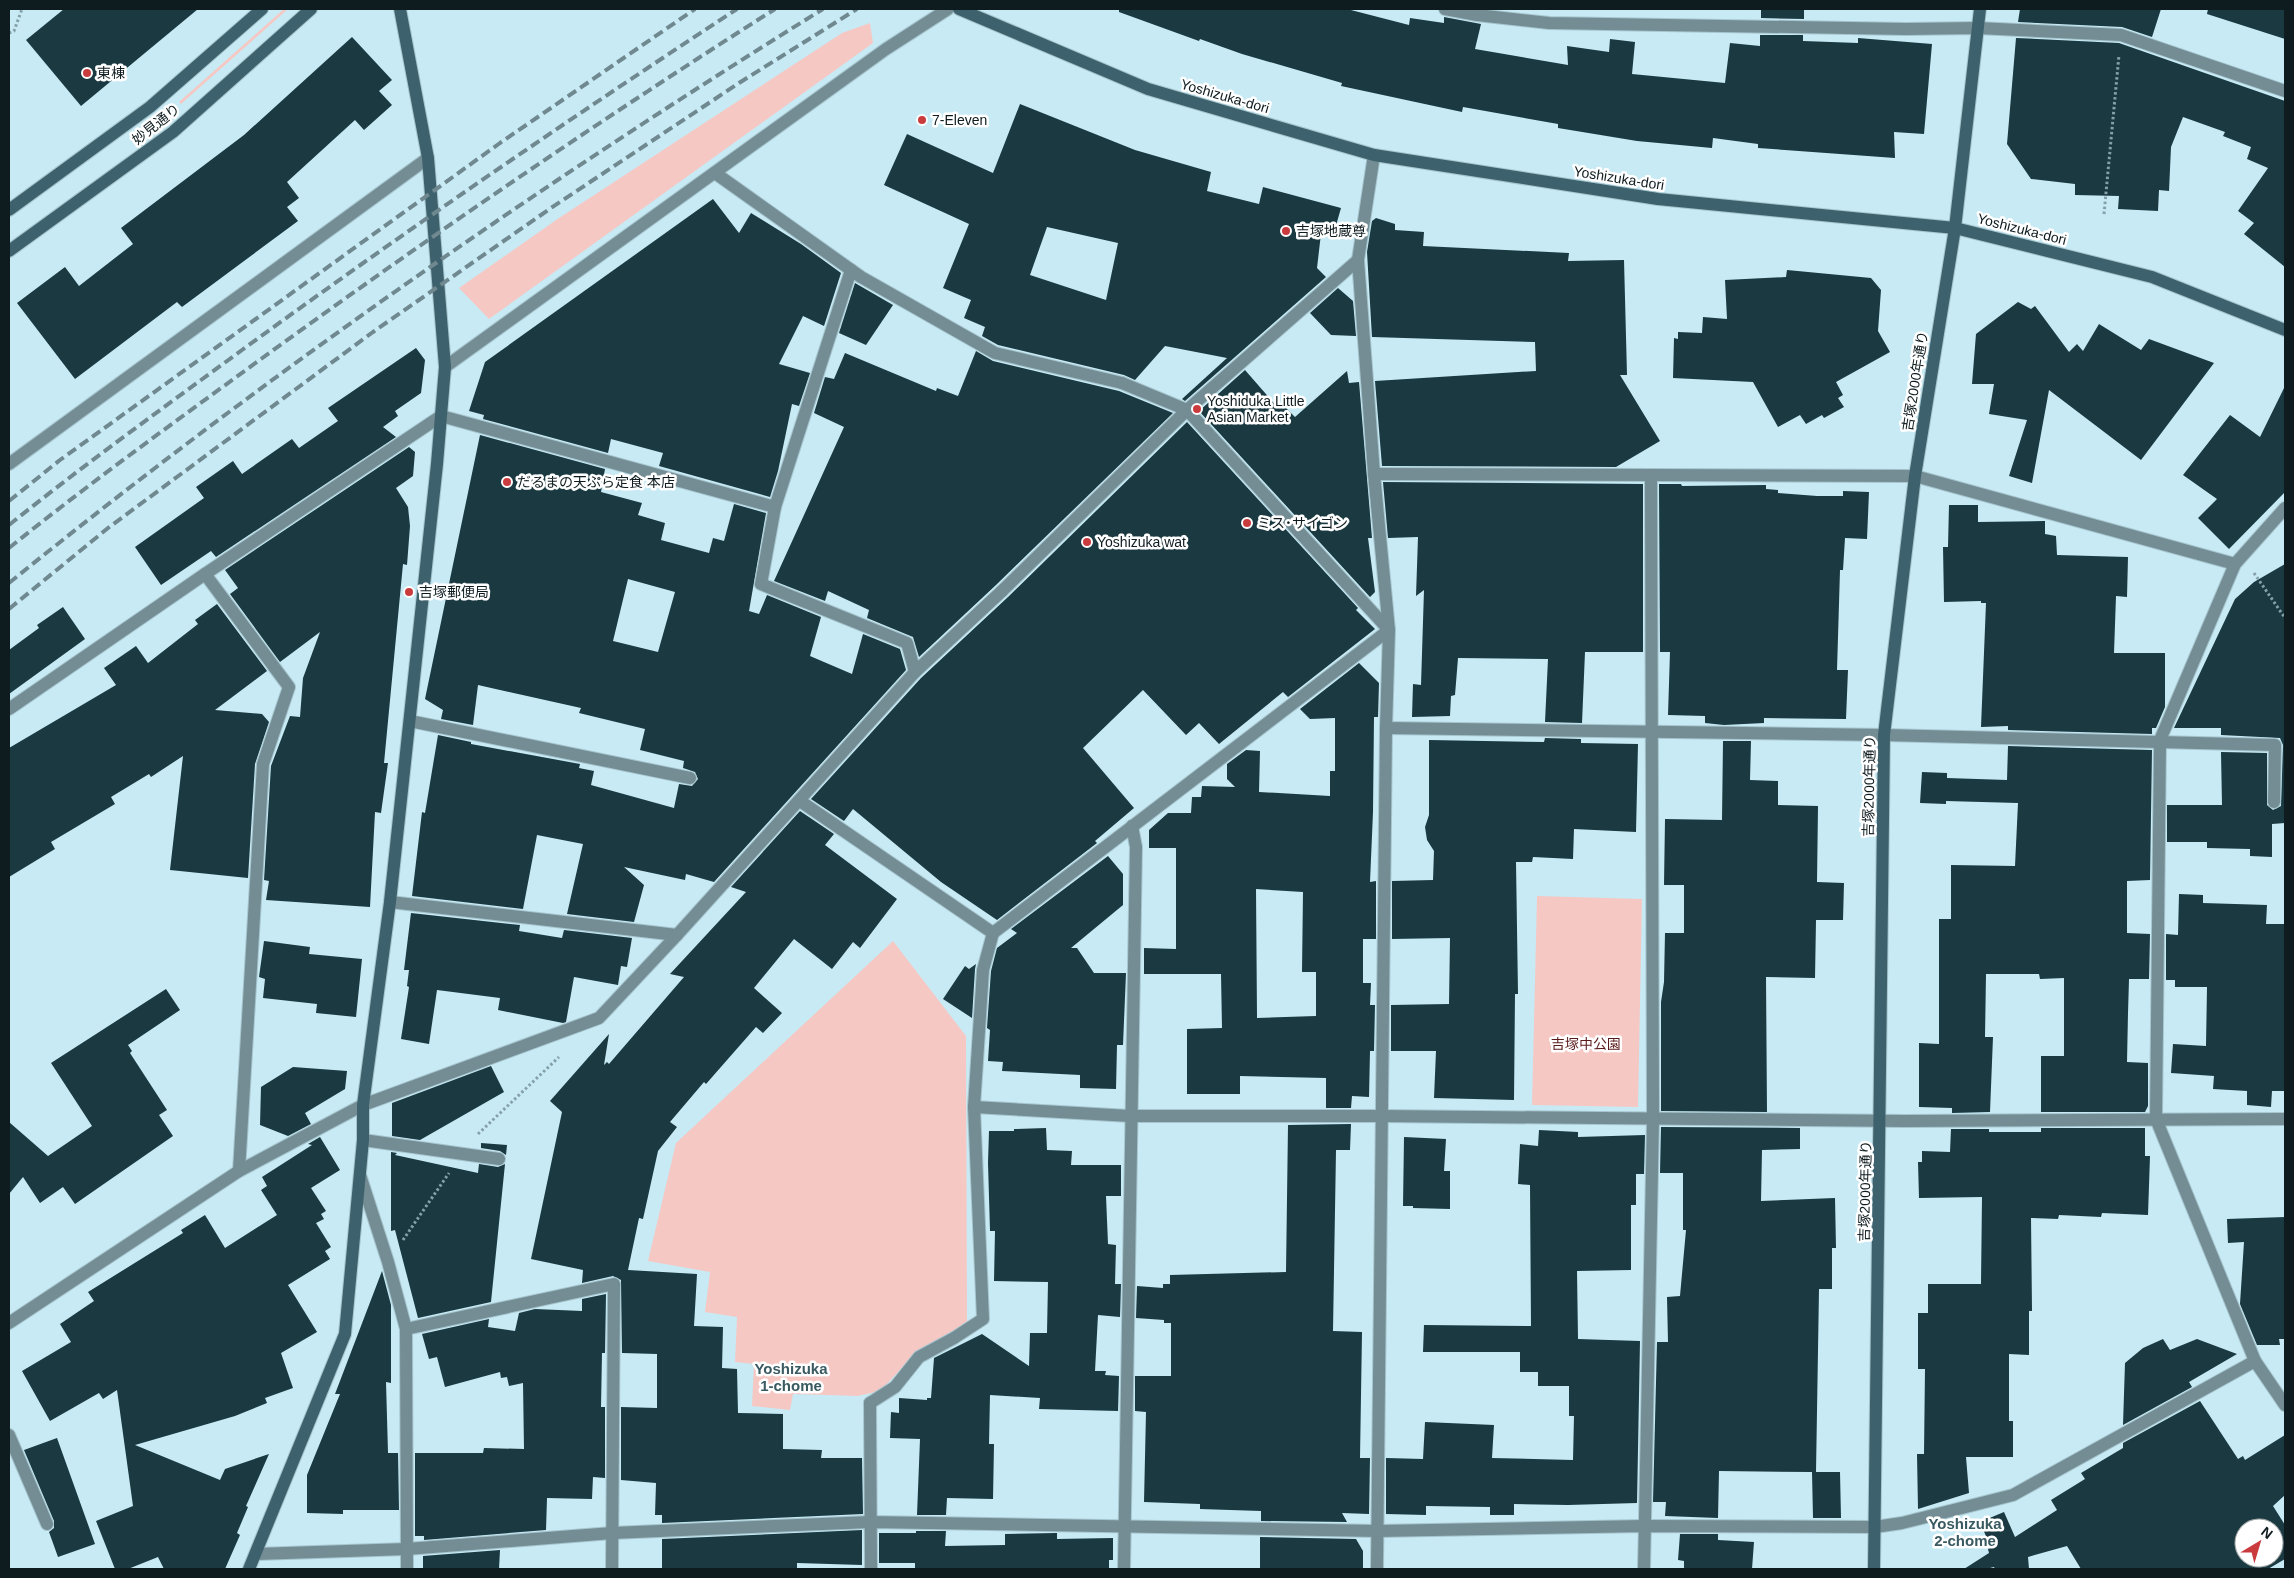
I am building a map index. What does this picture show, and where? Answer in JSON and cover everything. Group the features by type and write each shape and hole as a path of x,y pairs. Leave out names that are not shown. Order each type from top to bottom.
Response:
{"street":[{"name":"妙見通り","path":"9,210 150,107 262,9"},
{"name":"妙見通り","path":"9,251 173,132 311,9"},
{"path":"249,1569 345,1334 364,1140 363,1105 390,902 441,416 445,368 428,158 400,9"},
{"path":"445,368 886,49 948,9"},
{"name":"Yoshizuka-dori","path":"959,9 1148,89 1374,155 1658,199 1955,228 2152,277 2285,330"},
{"path":"1445,9 1477,15 1549,22 1906,29 1978,28 2121,35 2285,90"},
{"name":"吉塚2000年通り","path":"1874,1569 1881,1120 1884,735 1915,476 1955,228 1980,9"},
{"path":"1374,155 1358,260 1374,474 1390,630 1386,728 1377,1569"},
{"path":"9,464 428,158"},
{"path":"715,173 851,270 995,353 1122,382 1187,410 1390,630"},
{"path":"9,1323 239,1171 363,1105 599,1018 800,801 915,672 1002,591 1187,410 1358,260"},
{"path":"851,270 775,506 760,584 907,643 915,672"},
{"path":"9,709 205,574 441,416 775,506"},
{"path":"1374,474 1915,476 2235,564"},
{"path":"1644,1569 1653,1119 1650,732 1651,475"},
{"path":"2285,508 2235,564 2160,740 2156,1120 2255,1361 2285,1405"},
{"path":"205,574 289,687 263,764 239,1171"},
{"path":"871,1569 870,1403 895,1387 919,1357 954,1338 983,1319 974,1107 983,970 993,933 1390,630"},
{"path":"410,722 690,778"},
{"path":"1386,728 2160,740 2275,745 2274,802"},
{"path":"800,801 993,933"},
{"path":"1124,1569 1130,1116 1136,847 1132,826"},
{"path":"390,902 677,935"},
{"path":"974,1107 1130,1116 1382,1116 1905,1121 2285,1119"},
{"path":"364,1140 499,1159"},
{"path":"360,1175 388,1262 406,1329 407,1569"},
{"path":"406,1329 614,1284 612,1569"},
{"path":"256,1554 407,1550 612,1533 870,1522 1378,1531 1644,1526 1875,1527 1902,1523 2013,1495 2255,1361"},
{"path":"9,1435 46,1524"}],"path":[{"path":"9,34 14,31 22,9"},
{"path":"2104,214 2121,35"},
{"path":"2235,564 2253,571 2285,618"}],"green space":[{"path":"284,9 288,9 181,104 179,102"},
{"path":"870,23 873,43 489,319 459,288 559,218 842,33"},
{"name":"吉塚中公園","path":"1537,896 1642,899 1638,1107 1532,1105"},
{"path":"893,941 966,1036 967,1323 917,1352 880,1391 858,1396 793,1394 790,1410 752,1406 754,1364 735,1362 737,1317 705,1312 710,1272 648,1261 676,1143"}],"building":[{"name":"東棟","path":"64,9 198,9 81,106 26,40"},
{"path":"1119,9 1347,9 1409,25 1410,18 1444,23 1444,17 1481,24 1475,49 1568,65 1567,46 1609,52 1610,39 1635,42 1632,74 1725,83 1730,43 1760,46 1760,35 1803,35 1803,41 1858,43 1858,38 1932,44 1924,134 1894,132 1895,158 1758,148 1758,144 1713,138 1712,148 1637,141 1558,128 1558,124 1463,107 1462,112 1341,86 1342,83 1242,54 1200,39 1199,41 1119,12"},
{"path":"1761,9 1804,9 1804,19 1761,18"},
{"path":"2020,9 2161,9 2152,37 2122,27 2018,22"},
{"path":"2208,9 2285,9 2285,39 2207,14"},
{"path":"352,37 392,80 379,91 392,105 364,130 355,120 287,182 299,198 287,207 298,221 182,307 177,302 75,379 17,303 65,267 79,286 133,244 121,228 244,135"},
{"path":"2016,38 2119,43 2285,101 2285,267 2244,234 2254,223 2238,211 2268,168 2247,159 2251,147 2223,136 2225,132 2183,117 2171,147 2169,191 2159,190 2158,211 2118,209 2119,196 2075,195 2075,184 2031,179 2007,144"},
{"path":"1020,104 1135,150 1211,172 1207,191 1259,204 1263,187 1341,208 1335,229 1322,225 1317,268 1326,277 1185,401 1182,399 1227,358 1165,346 1135,380 1124,375 998,345 982,336 985,327 964,318 971,300 943,288 969,224 884,185 907,134 993,173","holes":["1047,227 1118,243 1106,300 1030,275"]},
{"path":"713,199 739,233 751,213 801,244 841,273 824,326 803,316 779,364 810,373 799,406 792,404 778,471 770,497 659,466 663,453 611,439 608,453 483,419 484,415 469,411 485,362"},
{"path":"1376,218 1395,224 1395,230 1424,232 1423,246 1569,253 1568,261 1624,260 1627,375 1620,375 1660,441 1616,467 1382,466 1375,381 1536,371 1535,342 1372,337 1367,252 1372,221"},
{"path":"1787,270 1871,278 1881,290 1878,331 1890,352 1836,382 1843,395 1838,398 1844,407 1824,418 1822,415 1806,424 1800,415 1778,427 1753,382 1673,378 1674,338 1678,339 1678,332 1702,333 1703,317 1727,319 1725,280 1786,277"},
{"path":"855,283 893,305 866,345 839,333"},
{"path":"1338,288 1353,301 1356,336 1331,335 1310,313"},
{"path":"2018,302 2031,309 2035,306 2069,352 2077,344 2083,351 2099,324 2141,350 2149,339 2214,363 2141,460 2049,390 2032,483 2009,476 2027,420 1989,414 1994,384 1972,384 1976,334"},
{"path":"416,348 425,360 421,393 395,411 398,416 383,427 396,437 216,557 211,551 161,585 135,547 204,498 196,487 233,461 242,474 292,439 299,448 338,421 328,408"},
{"path":"976,351 993,361 1119,391 1173,413 919,657 913,637 867,618 869,610 828,591 825,601 774,581 844,427 814,413 825,377 834,379 845,353 936,391 937,388 958,396"},
{"path":"1245,370 1278,408 1282,404 1295,417 1347,371 1349,383 1359,382 1372,538 1368,538 1375,592 1370,597 1199,411"},
{"path":"2285,386 2285,492 2229,549 2198,518 2217,499 2183,475 2230,415 2260,437"},
{"path":"1187,422 1358,608 1356,610 1375,629 1288,697 1283,692 1219,744 1199,723 1186,735 1143,690 1083,748 1134,808 1095,841 1097,843 997,920 941,882 853,809 844,821 811,799 921,678 1008,597"},
{"path":"480,435 605,469 601,492 642,503 638,515 665,523 661,540 709,553 713,538 724,541 734,504 766,513 749,611 759,614 767,595 821,617 810,656 852,674 863,634 900,649 906,670 714,882 686,874 685,880 624,867 644,885 634,922 567,914 583,844 537,835 523,909 412,896 422,812 425,813 438,735 471,742 471,744 580,764 579,768 594,771 591,785 674,808 679,784 692,786 698,779 695,772 683,768 684,761 640,750 645,729 579,713 581,708 478,685 473,725 441,719 443,710 425,699","holes":["628,579 675,592 658,652 613,641"]},
{"path":"409,447 415,452 413,476 396,488 408,507 410,526 407,565 403,564 384,763 388,763 381,813 375,812 370,907 266,900 269,881 264,880 271,766 290,716 300,717 303,678 320,632 280,662 230,594 238,588 225,570"},
{"path":"1383,482 1643,484 1643,652 1585,652 1582,723 1545,722 1548,659 1458,658 1455,695 1451,696 1450,716 1412,717 1413,684 1421,685 1424,590 1416,596 1418,537 1388,538"},
{"path":"1659,484 1681,484 1682,486 1766,485 1766,489 1778,490 1778,493 1817,496 1843,496 1843,491 1869,492 1867,539 1845,538 1843,570 1840,570 1837,670 1848,670 1846,719 1764,718 1764,723 1724,725 1705,723 1705,716 1668,715 1670,652 1660,652"},
{"path":"1949,505 1978,505 1978,522 2045,521 2045,534 2056,536 2057,555 2128,557 2127,597 2116,596 2114,653 2165,653 2165,707 2156,728 2152,728 2152,734 2008,730 2008,726 1981,727 1986,603 1981,603 1981,601 1944,602 1943,547 1948,547"},
{"path":"2285,564 2285,823 2272,824 2272,857 2250,856 2250,849 2207,848 2207,842 2167,842 2167,805 2222,805 2221,752 2267,753 2267,805 2273,810 2281,806 2283,745 2280,738 2221,735 2221,728 2174,728 2235,599 2254,582"},
{"path":"217,604 267,671 215,710 262,714 269,722 255,764 248,878 170,870 183,756 151,777 149,774 111,797 115,804 51,842 55,849 9,877 9,748 116,685 104,668 136,646 148,663 198,624 195,620"},
{"path":"63,607 85,639 9,694 9,650 39,628 37,625"},
{"path":"1359,663 1379,683 1378,717 1374,717 1370,882 1376,881 1376,939 1363,939 1363,983 1371,983 1370,1005 1375,1005 1374,1051 1370,1051 1369,1097 1352,1096 1351,1108 1326,1108 1326,1078 1240,1076 1240,1094 1187,1094 1187,1029 1222,1028 1221,974 1144,974 1144,948 1176,949 1176,848 1149,848 1149,830 1168,813 1191,813 1192,797 1201,797 1202,786 1235,787 1227,779 1227,764 1246,750 1260,751 1259,792 1330,796 1330,771 1335,771 1335,718 1310,719 1300,709","holes":["1256,889 1303,892 1302,972 1316,972 1316,1016 1257,1018"]},
{"path":"1545,738 1581,739 1581,743 1638,744 1636,832 1574,829 1573,859 1533,857 1532,862 1516,862 1518,994 1515,994 1514,1100 1434,1098 1436,1051 1391,1051 1391,1005 1449,1004 1450,938 1392,939 1392,881 1433,880 1434,851 1427,840 1425,827 1429,815 1429,740 1544,742"},
{"path":"1723,741 1751,741 1750,780 1778,781 1778,805 1818,806 1817,882 1844,883 1843,920 1816,920 1815,978 1766,977 1767,1112 1661,1111 1661,1002 1664,982 1665,933 1684,933 1684,885 1664,885 1665,819 1722,820"},
{"path":"2008,746 2152,750 2150,880 2127,881 2127,933 2150,934 2149,979 2129,979 2128,1013 2127,1062 2148,1063 2148,1106 2145,1112 2041,1112 2041,1056 2064,1056 2064,978 2040,979 2039,974 1986,974 1985,1037 1993,1037 1990,1112 1952,1113 1952,1108 1919,1107 1919,1043 1939,1044 1939,919 1951,919 1951,865 2015,866 2018,803 1946,801 1946,804 1920,803 1922,772 1947,773 1947,778 2007,780"},
{"path":"800,811 834,834 825,845 897,899 860,948 853,942 832,969 794,939 754,988 782,1013 763,1033 756,1027 706,1084 704,1082 670,1122 677,1127 658,1151 643,1219 639,1218 628,1270 697,1274 694,1326 723,1327 722,1368 737,1369 738,1413 783,1414 783,1449 822,1450 821,1458 862,1458 863,1514 662,1523 662,1515 655,1515 656,1483 621,1480 621,1407 657,1408 657,1354 622,1353 621,1280 613,1276 582,1283 583,1270 531,1259 562,1112 550,1101 609,1034 604,1065 607,1062 609,1064 684,977 670,974 746,892 731,887"},
{"path":"1108,856 1123,874 1123,905 1071,948 1077,948 1094,973 1126,973 1123,1045 1117,1045 1116,1089 1080,1088 1080,1075 1002,1071 1003,1062 988,1061 990,1030 987,1028 991,971 997,948 1017,933 1011,929"},
{"path":"2179,894 2203,895 2203,903 2267,905 2266,924 2285,924 2285,1091 2272,1091 2271,1107 2247,1105 2247,1091 2213,1089 2214,1076 2171,1073 2173,1044 2206,1046 2207,987 2175,987 2175,980 2166,980 2166,934 2178,935"},
{"path":"411,913 520,925 519,931 562,938 564,930 632,938 627,967 621,966 618,985 574,977 566,1022 563,1023 498,1010 500,998 437,990 429,1044 401,1039 409,987 407,986 409,970 404,970"},
{"path":"264,941 310,947 309,954 362,959 356,1017 316,1013 317,1004 263,998 265,979 259,977"},
{"path":"976,964 972,1018 943,999 965,966 969,969"},
{"path":"166,989 180,1010 128,1045 132,1051 130,1053 167,1110 159,1115 173,1136 75,1204 63,1187 40,1203 23,1177 9,1194 9,1122 48,1156 92,1126 51,1063"},
{"path":"491,1066 504,1092 420,1140 392,1136 392,1103"},
{"path":"293,1067 347,1071 345,1089 305,1113 311,1124 288,1136 260,1125 261,1087"},
{"path":"1351,1124 1350,1150 1336,1150 1333,1331 1362,1332 1360,1458 1370,1458 1369,1514 1342,1513 1347,1522 1261,1521 1261,1511 1200,1509 1200,1504 1144,1502 1146,1412 1135,1411 1135,1376 1171,1376 1171,1323 1164,1323 1164,1320 1136,1318 1137,1286 1163,1288 1163,1284 1170,1284 1170,1275 1286,1272 1288,1125"},
{"path":"1661,1127 1800,1128 1800,1149 1762,1150 1761,1201 1835,1198 1836,1248 1832,1248 1832,1289 1819,1289 1816,1472 1840,1472 1841,1518 1813,1518 1812,1472 1719,1471 1718,1518 1665,1516 1666,1502 1653,1502 1657,1342 1668,1342 1667,1297 1680,1296 1686,1230 1683,1230 1683,1173 1660,1173"},
{"path":"1046,1128 1047,1150 1072,1151 1071,1165 1121,1165 1121,1196 1106,1196 1108,1244 1116,1245 1115,1284 1121,1284 1120,1317 1098,1315 1095,1371 1106,1371 1105,1375 1119,1376 1118,1411 1039,1409 1040,1398 990,1395 989,1444 994,1444 993,1499 947,1498 946,1515 917,1515 920,1439 890,1438 891,1412 899,1413 899,1398 927,1400 927,1398 931,1398 934,1358 982,1334 1029,1366 1030,1333 1047,1333 1048,1282 994,1281 995,1231 990,1231 988,1163 989,1131"},
{"path":"2041,1128 2145,1128 2145,1156 2150,1156 2148,1215 2102,1213 2101,1217 2059,1215 2058,1219 2031,1218 2032,1311 2029,1311 2029,1355 2009,1354 2009,1421 2013,1421 2013,1457 1966,1457 1969,1493 1918,1509 1917,1454 1924,1454 1925,1369 1918,1369 1918,1313 1928,1313 1928,1284 1981,1284 1982,1197 1919,1198 1918,1162 1922,1162 1922,1151 1950,1152 1951,1129 1989,1129 1989,1132 2041,1132"},
{"path":"1539,1130 1578,1132 1578,1137 1645,1135 1644,1174 1636,1174 1636,1205 1631,1205 1631,1270 1577,1271 1578,1339 1640,1341 1637,1503 1514,1504 1514,1515 1490,1515 1490,1507 1426,1506 1426,1515 1386,1514 1386,1458 1423,1459 1425,1422 1494,1425 1492,1458 1573,1460 1574,1416 1569,1416 1569,1386 1538,1386 1538,1372 1520,1372 1520,1352 1423,1352 1424,1325 1531,1326 1530,1185 1518,1184 1520,1144 1538,1146"},
{"path":"320,1137 340,1170 311,1188 326,1211 321,1214 324,1219 316,1223 331,1247 325,1251 330,1259 288,1285 317,1332 281,1353 293,1388 265,1398 267,1403 235,1416 135,1445 220,1480 225,1469 269,1454 246,1506 248,1507 237,1533 240,1535 225,1569 164,1569 158,1557 128,1569 115,1569 96,1521 133,1506 117,1390 103,1399 99,1393 50,1421 22,1371 71,1342 60,1324 94,1301 88,1292 183,1233 181,1230 205,1215 225,1248 277,1215 261,1190 267,1186 262,1177 312,1145 308,1144"},
{"path":"1404,1137 1446,1139 1444,1171 1450,1171 1450,1209 1403,1206"},
{"path":"481,1143 507,1145 506,1155 500,1151 481,1148"},
{"path":"391,1152 397,1153 395,1155 478,1173 479,1164 498,1167 505,1164 491,1302 418,1318 395,1230 391,1231"},
{"path":"2285,1217 2285,1339 2279,1339 2280,1345 2257,1345 2240,1304 2244,1242 2228,1243 2227,1219"},
{"path":"382,1271 391,1305 391,1383 386,1382 388,1453 398,1453 399,1510 343,1510 343,1514 307,1513 307,1475 340,1394 335,1394"},
{"path":"606,1294 605,1353 602,1353 601,1407 605,1407 605,1478 593,1477 592,1499 547,1498 546,1530 424,1540 424,1536 415,1536 415,1453 483,1453 484,1448 524,1449 523,1383 509,1386 507,1377 501,1378 500,1372 445,1387 437,1357 429,1359 422,1334 489,1319 488,1327 515,1331 519,1313 535,1309 582,1311 582,1299"},
{"path":"2163,1339 2170,1350 2197,1339 2237,1354 2189,1382 2192,1387 2123,1425 2125,1363 2143,1348"},
{"path":"2200,1401 2238,1459 2243,1456 2245,1460 2285,1435 2285,1495 2273,1506 2281,1518 2234,1518 2234,1568 2270,1568 2081,1569 2067,1546 2028,1557 2029,1569 1995,1569 1994,1567 1964,1569 1989,1553 1988,1549 1991,1548 1980,1522 2004,1512 2015,1537 2057,1510 2051,1500 2085,1479 2081,1473 2123,1448 2123,1443"},
{"path":"57,1438 95,1544 58,1557 49,1532 54,1528 54,1521 24,1450"},
{"path":"2284,1523 2285,1525 2284,1560"},
{"path":"862,1530 862,1565 797,1563 797,1569 662,1569 662,1539"},
{"path":"916,1531 946,1531 945,1546 1005,1545 1005,1534 1057,1533 1057,1539 1113,1538 1113,1560 1109,1560 1109,1569 915,1569 915,1563 879,1563 879,1533 916,1533"},
{"path":"1680,1534 1718,1534 1718,1540 1754,1542 1752,1569 1684,1569 1684,1561 1678,1560"},
{"path":"1260,1537 1356,1539 1363,1551 1363,1569 1260,1569"},
{"path":"500,1550 499,1569 423,1569 423,1556"}],"railway":[{"path":"9,501 60,460 500,143 695,9"},
{"path":"9,525 124,436 364,262 549,134 737,9"},
{"path":"9,548 134,452 388,268 580,136 775,9"},
{"path":"9,583 205,430 407,283 613,143 823,9"},
{"path":"9,609 108,528 373,332 551,208 739,83 857,9"}],"place":[{"name":"東棟","path":"87,73"},
{"name":"7-Eleven","path":"922,120"},
{"name":"吉塚地蔵尊","path":"1286,231"},
{"name":"Yoshiduka Little Asian Market","path":"1197,409"},
{"name":"だるまの天ぷら定食 本店","path":"507,482"},
{"name":"ミス･サイゴン","path":"1247,523"},
{"name":"Yoshizuka wat","path":"1087,542"},
{"name":"吉塚郵便局","path":"409,592"}],"district":[{"name":"Yoshizuka 1-chome","path":"791,1378"},
{"name":"Yoshizuka 2-chome","path":"1965,1532"}]}
